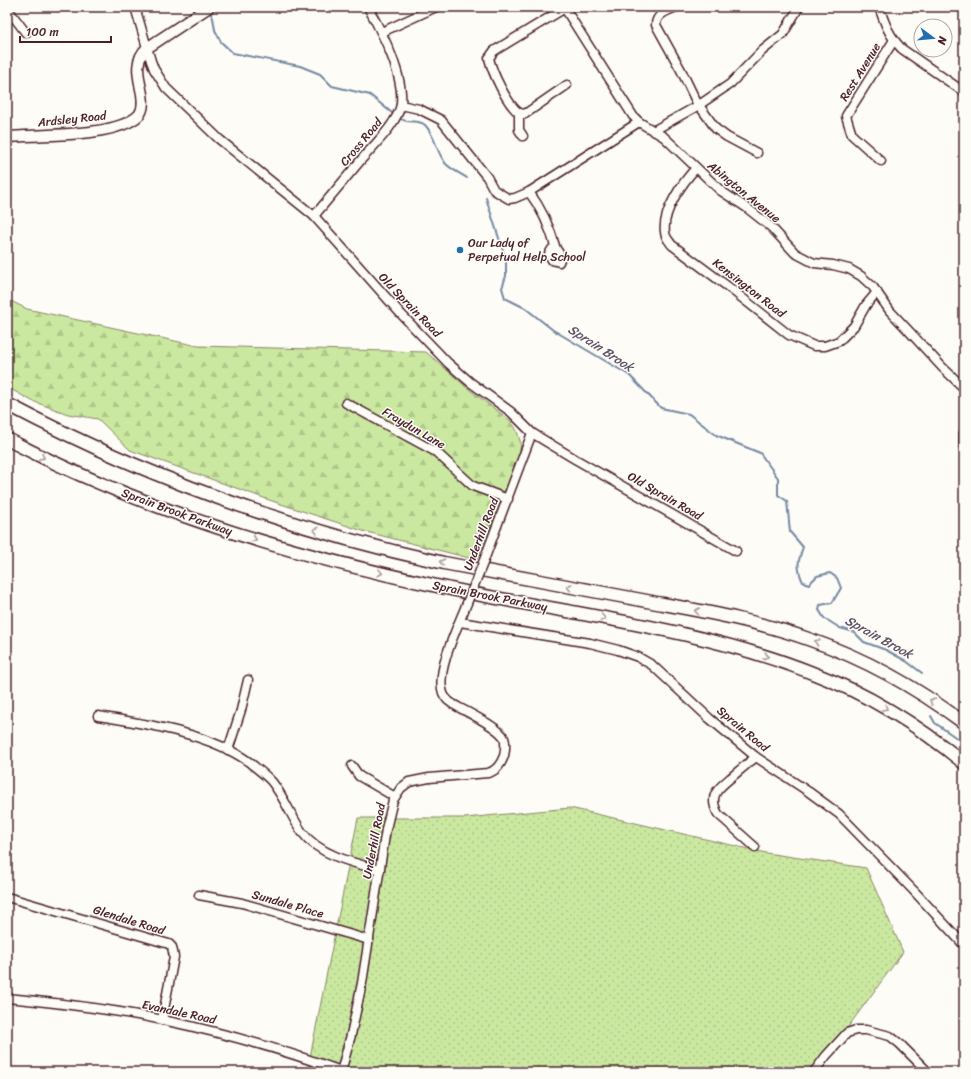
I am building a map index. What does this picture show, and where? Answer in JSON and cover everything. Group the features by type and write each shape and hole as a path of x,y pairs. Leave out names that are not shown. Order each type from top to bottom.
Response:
{"highway":[{"name":"Sprain Brook Parkway","path":"7,404 95,447 169,479 260,512 337,536 444,563 741,619 810,639 891,675 964,723"},
{"name":"Sprain Brook Parkway","path":"7,439 72,472 141,500 210,525 288,549 374,572 439,587 690,636 775,659 818,674 877,703 915,726 964,763"}],"main road":[{"path":"147,48 207,8"},
{"name":"Ardsley Road","path":"7,137 91,132 113,128 133,119 140,114 143,107 143,98 138,74 138,62 141,54 147,48"}],"street":[{"name":"Old Sprain Road","path":"136,7 154,69 166,88 219,139 314,216 382,293 448,363 470,382 511,412 532,433 736,551"},
{"name":"Cross Road","path":"314,216 392,125 401,105 400,88 392,56 382,32 368,7"},
{"path":"382,32 436,7"},
{"path":"676,7 659,16 656,21 658,31 699,105 716,129 757,153"},
{"path":"654,131 699,105 730,84 762,51 783,34 799,7"},
{"path":"879,7 884,22 894,40 902,49 964,92"},
{"path":"7,8 26,33"},
{"path":"401,105 419,109 441,120 487,177 494,190 509,199 529,192 639,122 633,116 564,8 494,51 489,58 491,66 509,102 519,113 525,114 567,85"},
{"name":"Rest Avenue","path":"881,161 852,135 846,116 894,40"},
{"path":"519,113 519,130 523,136"},
{"name":"Abington Avenue","path":"639,122 664,137 721,191 772,227 796,253 814,263 833,265 849,269 861,276 877,292 908,330 964,388"},
{"name":"Kensington Road","path":"696,168 688,177 668,210 665,223 667,239 672,245 789,335 814,346 825,346 839,341 854,326 866,305 877,292"},
{"path":"529,192 539,205 550,227 556,249"},
{"name":"Fraydun Lane","path":"346,403 436,452 473,486 508,499"},
{"name":"Underhill Road","path":"341,1072 360,991 390,813 395,796 401,788 409,782 429,778 488,773 494,771 502,761 505,746 502,735 491,725 454,705 445,698 440,682 444,662 508,499 532,433"},
{"path":"964,433 964,447"},
{"name":"Sprain Road","path":"460,622 590,643 638,657 652,665 710,718 756,757 839,814 914,890 964,944"},
{"path":"228,750 248,680"},
{"path":"98,716 143,724 184,734 206,740 228,750 248,762 272,782 302,832 313,843 332,855 380,870"},
{"path":"755,847 724,821 718,814 715,808 714,796 719,786 756,757"},
{"path":"352,766 359,776 395,796"},
{"name":"Sundale Place","path":"199,895 242,904 368,940"},
{"name":"Glendale Road","path":"7,897 169,944 172,947 174,957 162,1020"},
{"name":"Evandale Road","path":"7,998 80,1006 162,1020 222,1033 312,1060 341,1072"},
{"path":"814,1072 847,1033 856,1030 866,1030 890,1036 928,1072"}],"green space":[{"path":"7,299 27,309 198,346 426,352 471,391 511,421 517,431 521,444 519,456 477,560 363,531 275,502 130,450 98,419 68,414 32,401 7,387"},
{"path":"570,808 766,853 866,868 903,952 815,1072 307,1072 358,818 465,818"}],"waterway":[{"name":"Sprain Brook","path":"209,10 213,18 215,30 221,42 233,53 300,66 320,74 332,86 370,95 392,113"},
{"name":"Sprain Brook","path":"401,119 419,122 425,125 446,164 467,178"},
{"name":"Sprain Brook","path":"486,198 506,260 506,276 502,288 505,298 525,308 553,330 629,375 661,408 689,414 716,435 760,453 778,478 778,495 787,501 790,532 803,547 798,564 803,582 809,584 817,576 830,573 837,578 841,588 832,603 820,605 819,610 824,618 840,628 854,632 864,642 886,650 906,661 922,673"},
{"name":"Sprain Brook","path":"931,716 935,723 964,743"}],"place":[{"name":"Our Lady of Perpetual Help School","path":"460,250"}]}
